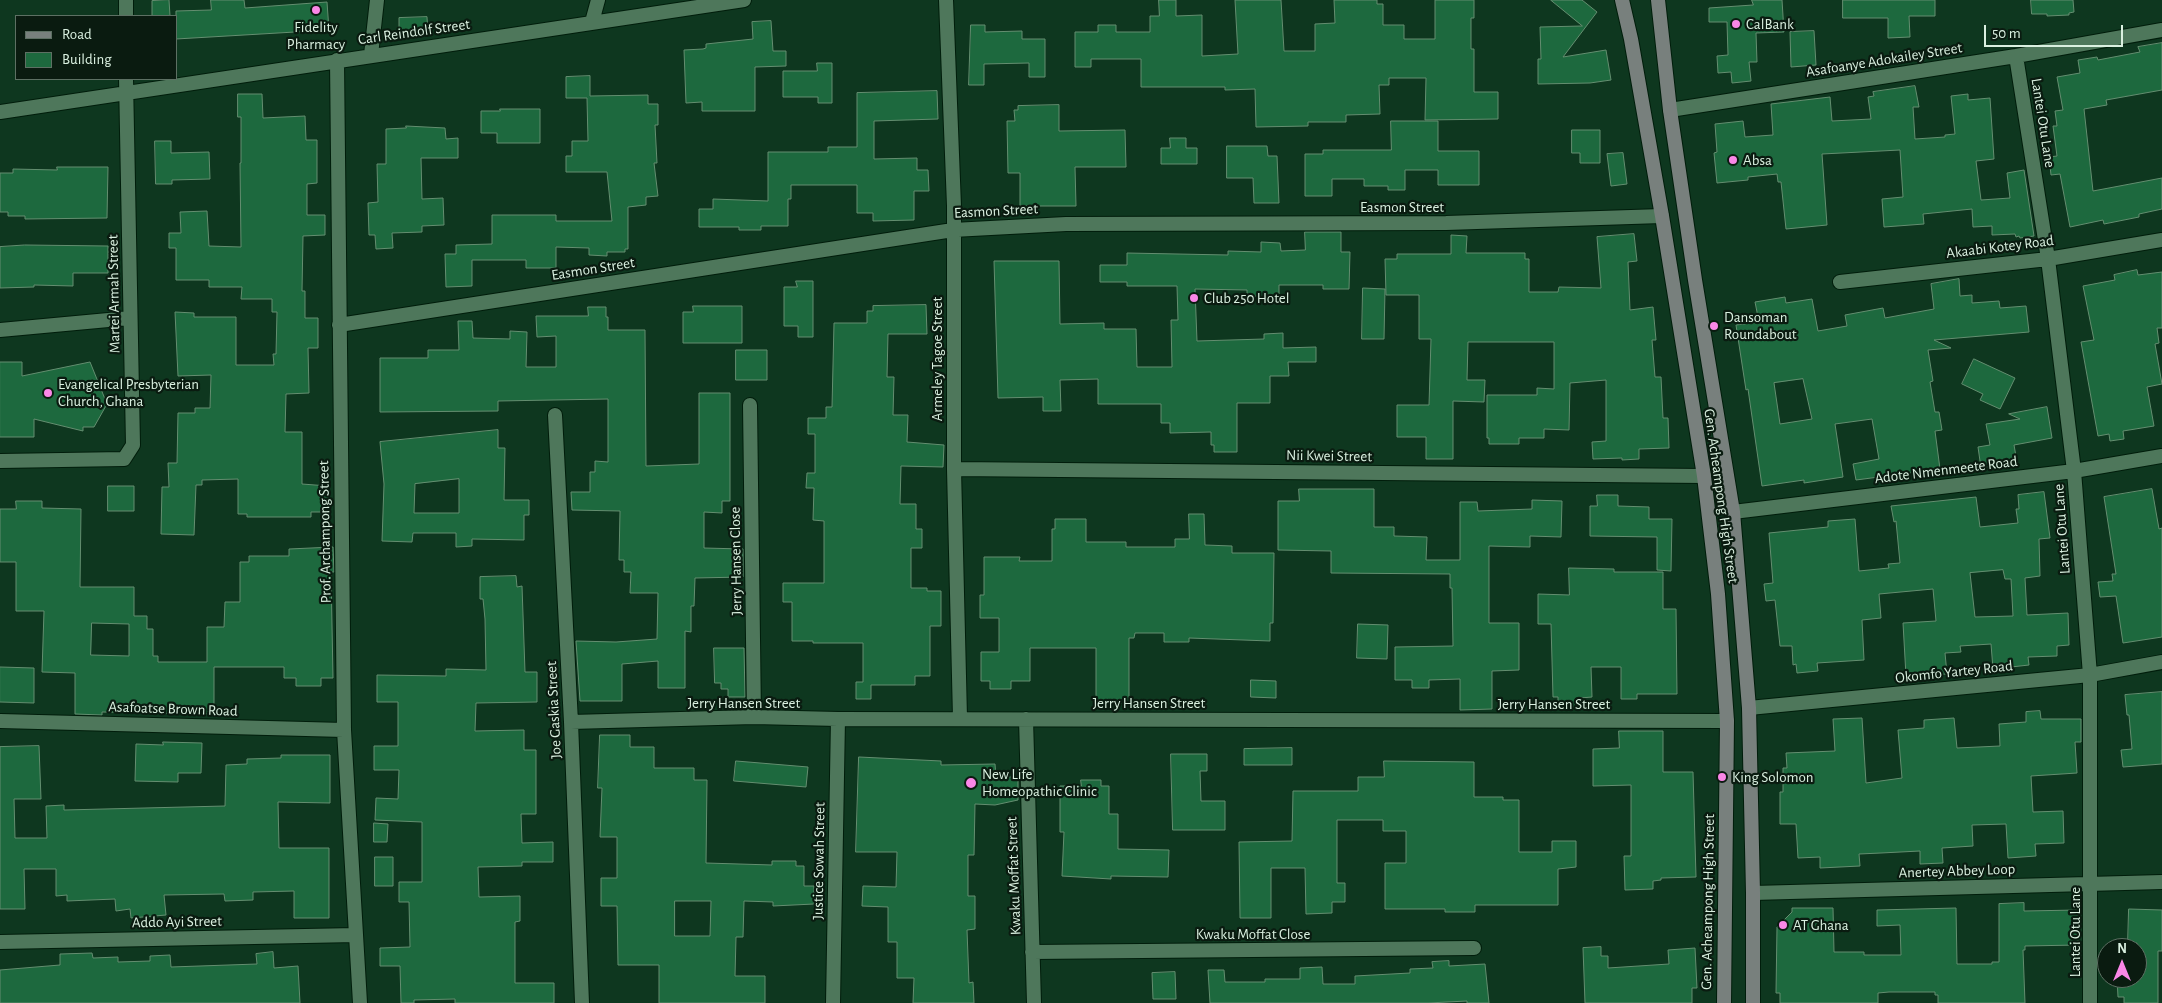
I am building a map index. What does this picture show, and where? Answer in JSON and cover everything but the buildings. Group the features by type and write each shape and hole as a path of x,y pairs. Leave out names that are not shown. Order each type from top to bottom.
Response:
{"main road":[{"name":"Gen. Acheampong High Street","path":"1622,0 1631,39 1662,216 1704,476 1718,594 1727,721 1724,1003"},
{"name":"Gen. Acheampong High Street","path":"1658,0 1670,110 1696,289 1733,512 1749,708 1754,893 1753,1003"}],"street":[{"path":"126,0 126,15"},
{"path":"371,55 377,0"},
{"path":"592,22 598,0"},
{"name":"Carl Reindolf Street","path":"178,80 337,60 744,0"},
{"name":"Armeley Tagoe Street","path":"946,0 953,230 954,469 960,718"},
{"name":"Asafoanye Adokailey Street","path":"1670,110 2016,56 2162,30"},
{"name":"Lantei Otu Lane","path":"2016,56 2048,259 2074,471 2090,675 2090,1003"},
{"name":"Prof. Archampong Street","path":"337,60 344,730 360,1003"},
{"name":"Carl Reindolf Street","path":"0,112 126,86 175,80"},
{"name":"Martei Armah Street","path":"0,461 124,459 133,445 126,86"},
{"name":"Easmon Street","path":"339,324 953,230 1066,224 1446,224 1662,216"},
{"name":"Akaabi Kotey Road","path":"1840,282 2048,259 2162,240"},
{"path":"0,330 130,318"},
{"name":"Jerry Hansen Close","path":"750,405 754,717"},
{"name":"Joe Gaskia Street","path":"555,415 571,722 582,1003"},
{"name":"Adote Nmenmeete Road","path":"1733,512 2074,471 2162,456"},
{"name":"Nii Kwei Street","path":"954,469 1704,476"},
{"name":"Okomfo Yartey Road","path":"1749,708 2090,675 2162,662"},
{"name":"Jerry Hansen Street","path":"571,722 754,717 838,719 1727,721"},
{"name":"Justice Sowah Street","path":"833,1003 838,719"},
{"name":"Kwaku Moffat Street","path":"1026,719 1034,1003"},
{"name":"Asafoatse Brown Road","path":"0,721 344,730"},
{"name":"Anertey Abbey Loop","path":"1754,893 2162,882"},
{"name":"Addo Ayi Street","path":"0,942 356,935"},
{"name":"Kwaku Moffat Close","path":"1032,952 1474,948"}],"place":[{"name":"Fidelity Pharmacy","path":"316,10"},
{"name":"CalBank","path":"1736,24"},
{"name":"Absa","path":"1733,160"},
{"name":"Club 250 Hotel","path":"1194,298"},
{"name":"Dansoman Roundabout","path":"1714,326"},
{"name":"Evangelical Presbyterian Church, Ghana","path":"48,393"},
{"name":"King Solomon","path":"1722,777"},
{"name":"New Life Homeopathic Clinic","path":"971,783"},
{"name":"AT Ghana","path":"1783,925"}]}
